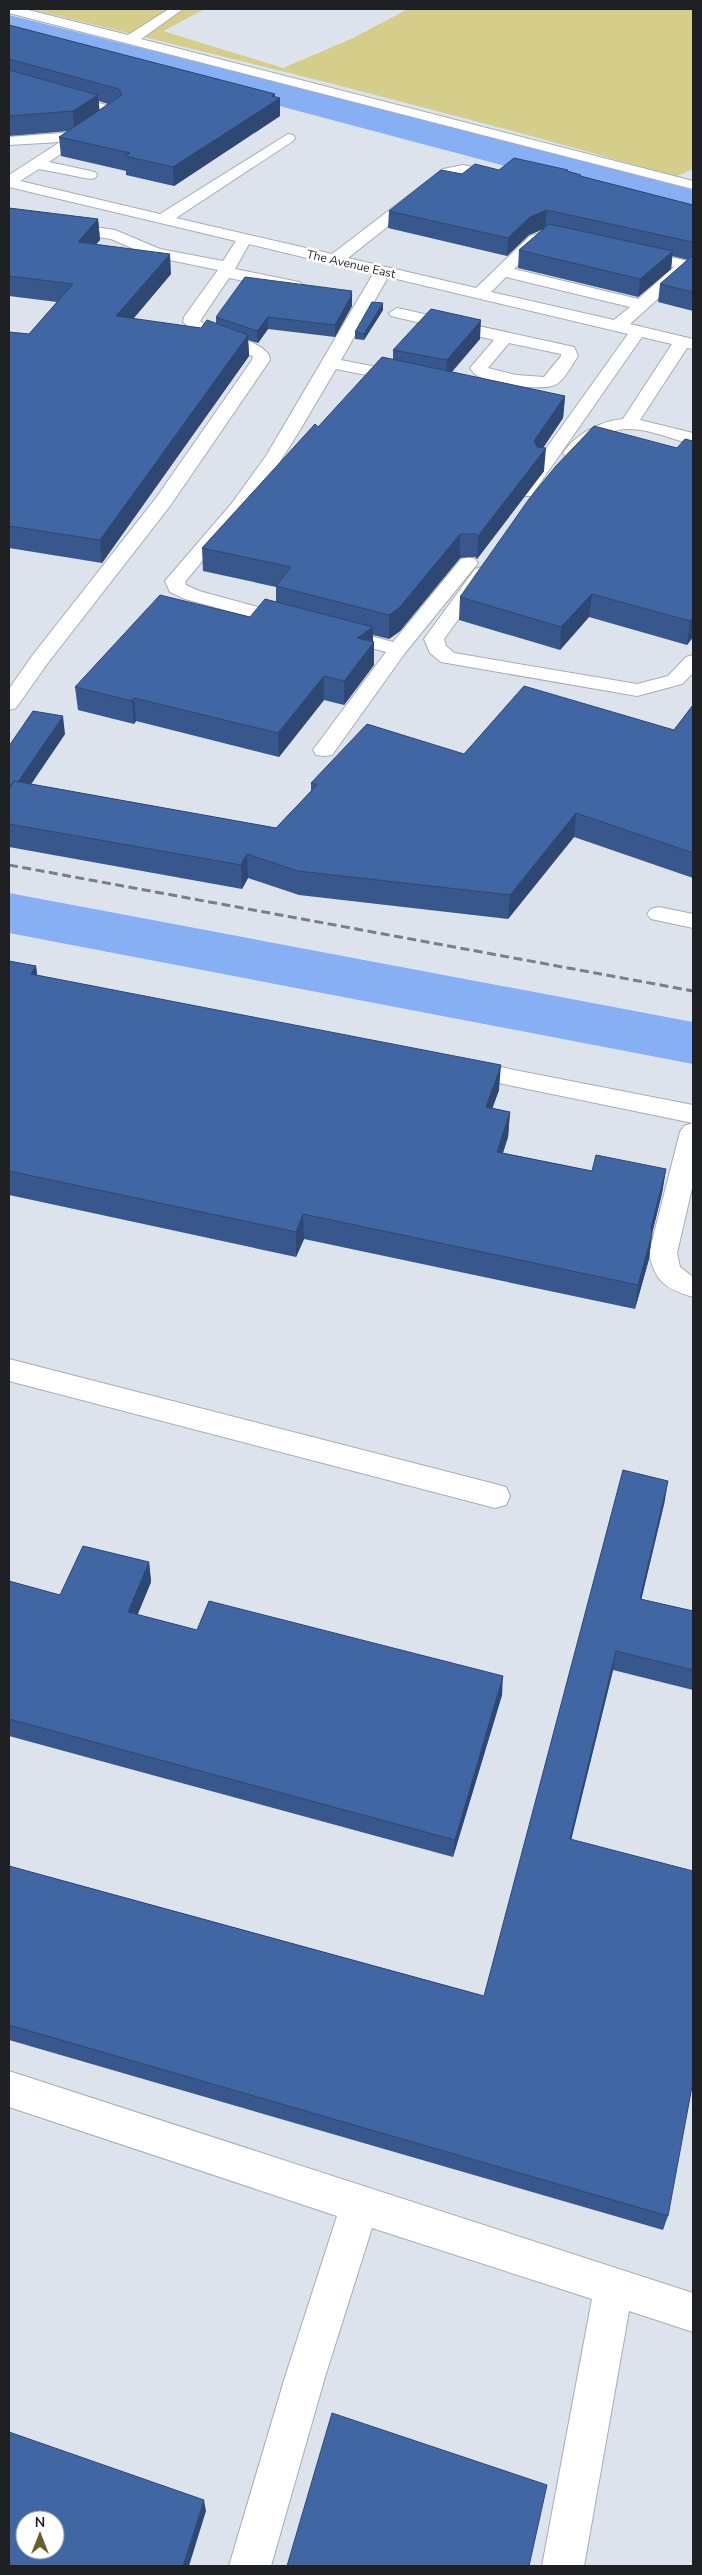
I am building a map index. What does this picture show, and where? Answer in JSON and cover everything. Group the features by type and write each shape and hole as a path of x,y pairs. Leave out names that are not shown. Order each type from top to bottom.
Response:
{"street":[{"path":"10,9 693,185"},
{"path":"130,39 176,9"},
{"path":"9,82 114,110 114,113 9,183"},
{"path":"9,142 81,135"},
{"path":"163,219 288,138"},
{"path":"37,164 88,172"},
{"path":"335,260 448,172 463,169 489,174"},
{"name":"The Avenue East","path":"9,183 688,343"},
{"path":"49,225 114,235 156,253 299,287"},
{"path":"479,294 541,236 559,237"},
{"path":"9,704 39,660 163,502 261,360 261,355 256,350 210,335 196,328 191,322 192,317 245,239"},
{"path":"618,326 685,266 625,251"},
{"path":"383,271 259,480 219,533 175,581 177,588 192,595 398,649"},
{"path":"502,271 643,305"},
{"path":"396,313 568,351 581,374 580,411 520,509 574,451 602,428 630,422 693,439"},
{"path":"504,338 479,368 481,371 539,383 581,374 638,331"},
{"path":"630,422 688,343"},
{"path":"330,363 426,381"},
{"path":"561,407 580,411"},
{"path":"324,750 398,649 487,551 434,639 437,649 448,658 637,690 675,680 693,661"},
{"path":"659,914 693,921"},
{"path":"438,1063 693,1114"},
{"path":"693,1132 663,1253 665,1268 671,1278 693,1287"},
{"path":"9,1370 495,1496"},
{"path":"9,2089 693,2312"},
{"path":"250,2566 305,2377 360,2205"},
{"path":"564,2566 614,2286"}],"shaded area":[{"path":"30,9 205,9 163,31 283,68 353,38 408,9 693,9 693,169 675,177 434,110"}],"water":[{"path":"9,15 508,140 693,190 693,216 9,34"},
{"path":"9,893 693,1022 693,1064 9,933"}],"building":[{"path":"9,25 275,94 272,96 280,98 173,167 125,156 130,153 59,137 122,95 119,89 9,59"},
{"path":"9,70 98,95 73,111 9,116"},
{"path":"514,158 568,170 580,176 693,205 693,243 547,210 530,217 508,238 389,211 441,170 462,174 475,164 499,170"},
{"path":"9,208 98,219 78,242 170,254 116,316 201,328 207,320 248,335 100,540 9,526 9,332 29,334 73,284 9,276"},
{"path":"549,224 673,251 640,279 519,250"},
{"path":"693,255 693,292 660,284"},
{"path":"245,277 352,291 350,294 352,295 335,325 268,317 257,331 216,317"},
{"path":"372,302 383,303 364,334 355,332"},
{"path":"431,309 481,320 447,360 393,350"},
{"path":"382,357 565,396 534,441 537,447 546,448 478,536 476,534 460,534 400,607 389,615 276,586 291,567 202,548 315,424 318,427"},
{"path":"594,426 677,448 685,439 693,441 693,617 690,621 592,594 561,627 460,597 529,499 556,466"},
{"path":"160,595 250,617 265,599 373,627 357,638 374,642 344,681 324,676 278,733 134,698 132,701 75,687"},
{"path":"524,686 674,730 693,705 693,853 576,813 510,895 298,871 247,854 241,865 9,824 9,789 14,781 276,828 317,785 311,783 367,724 464,754"},
{"path":"33,711 63,716 18,782 14,781 9,789 9,746"},
{"path":"9,961 36,966 31,974 501,1065 486,1107 510,1112 497,1152 592,1171 596,1155 666,1169 651,1228 652,1234 638,1285 303,1214 296,1232 9,1171"},
{"path":"623,1470 668,1481 640,1599 693,1611 693,1670 616,1651 570,1839 693,1871 693,2081 668,2216 9,2025 9,1866 484,1996"},
{"path":"83,1546 149,1562 128,1612 197,1630 209,1601 503,1676 455,1840 9,1719 9,1581 60,1595"},
{"path":"332,2413 547,2485 529,2566 287,2566"},
{"path":"9,2432 204,2500 183,2566 9,2566"}],"railway":[{"path":"9,865 693,991"}]}
